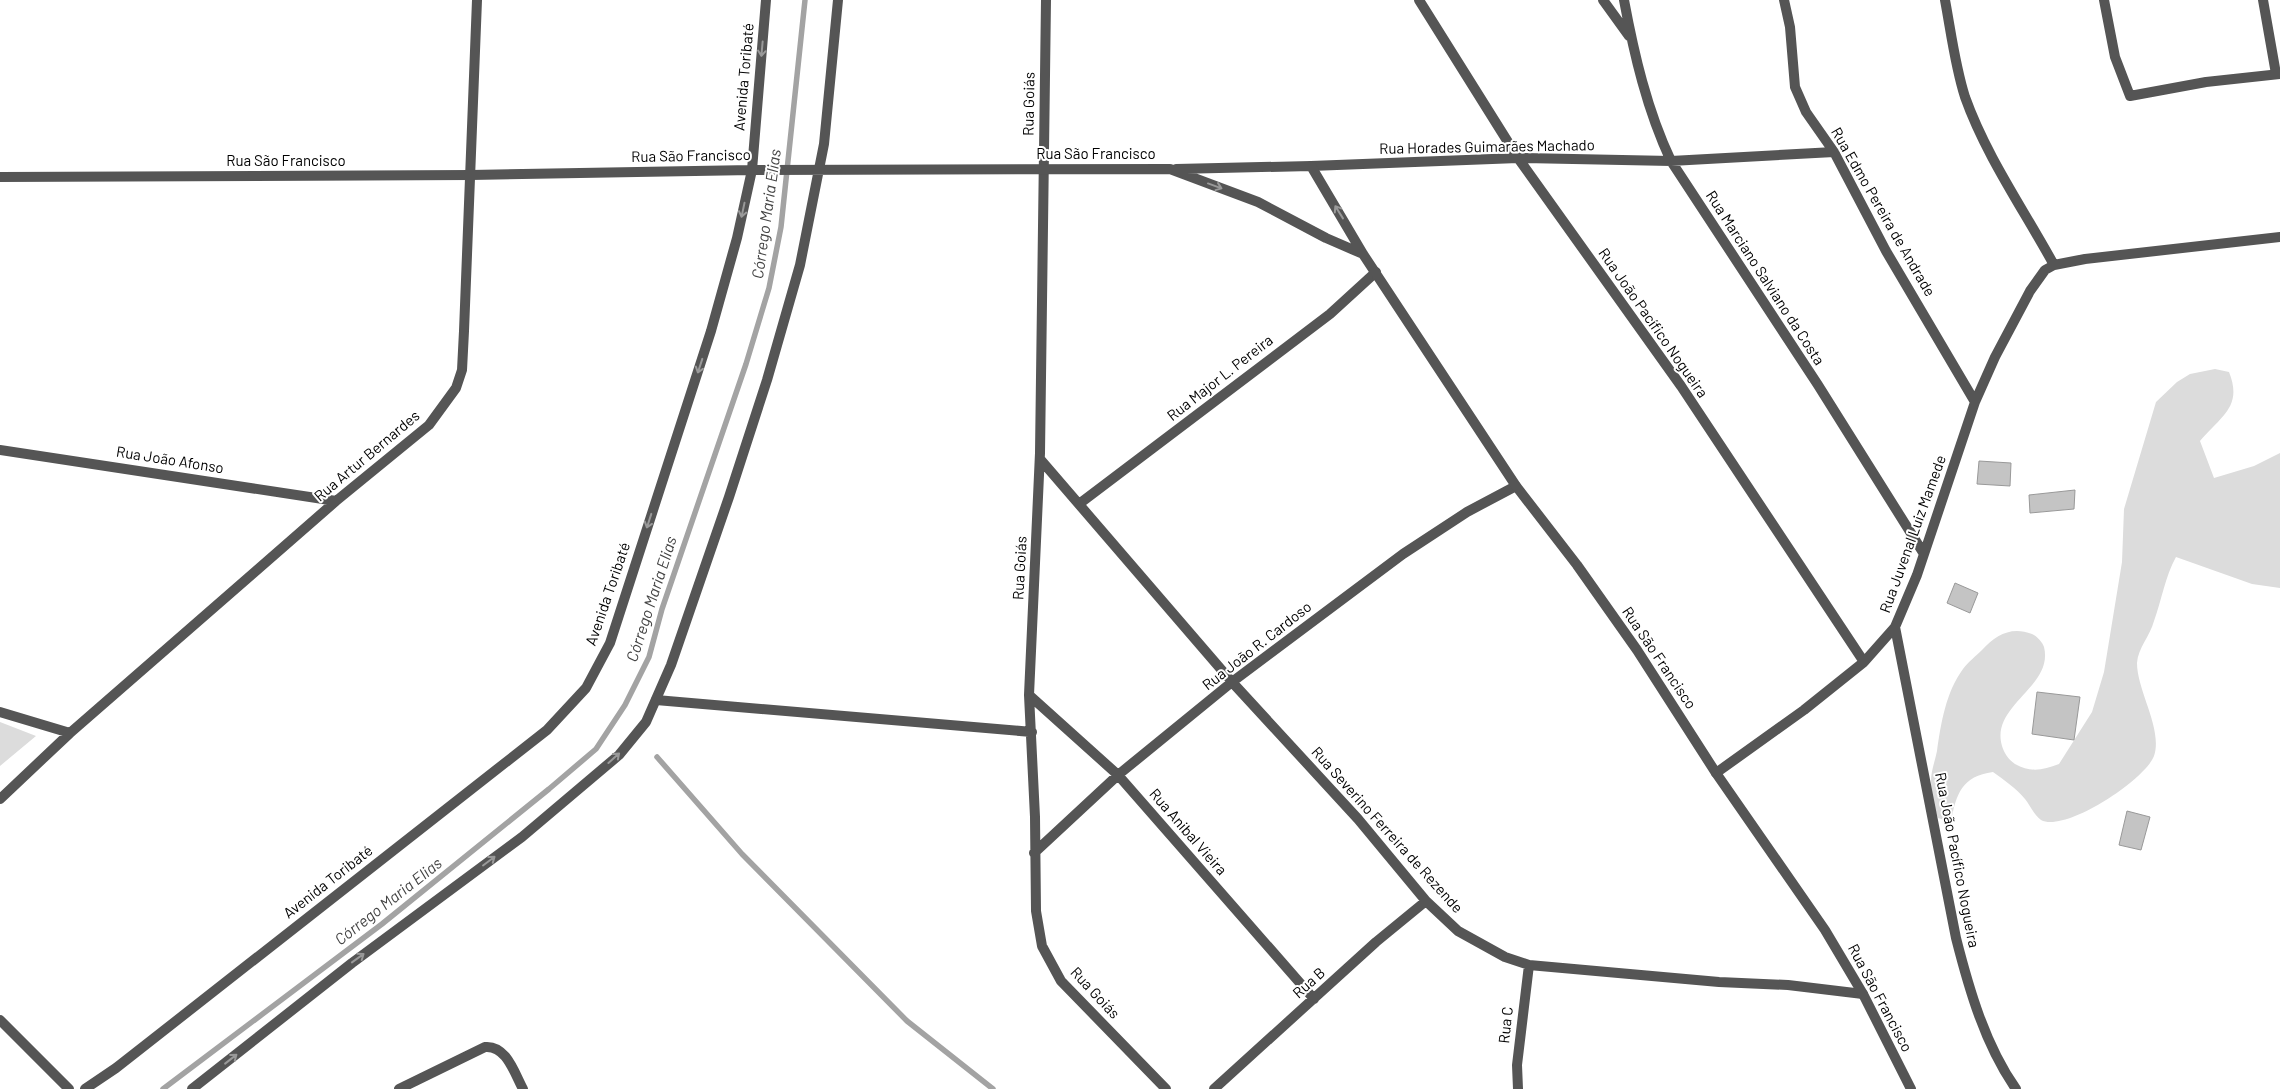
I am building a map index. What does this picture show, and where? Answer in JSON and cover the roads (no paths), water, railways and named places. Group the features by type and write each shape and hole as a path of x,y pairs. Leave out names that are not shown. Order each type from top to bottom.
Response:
{"street":[{"name":"Rua Artur Bernardes","path":"0,799 70,733 336,501 429,425 456,388 462,370 477,0"},
{"name":"Avenida Toribaté","path":"85,1089 116,1068 547,730 586,688 610,643 711,331 737,238 752,170 766,0"},
{"path":"192,1089 352,963 529,830 619,755 646,722 671,665 767,380 800,265 820,170 838,0"},
{"name":"Rua Goiás","path":"1046,0 1040,459 1029,695 1032,732 1036,910 1042,946 1061,981 1166,1089"},
{"name":"Rua João Pacífico Nogueira","path":"1419,0 1518,158 1681,386 1864,662"},
{"path":"1603,0 1631,39"},
{"name":"Rua Marciano Salviano da Costa","path":"1624,0 1631,39 1654,121 1671,160 1823,393 1924,554"},
{"name":"Rua Edmo Pereira de Andrade","path":"1784,0 1790,27 1795,86 1806,112 1834,152 1886,251 1975,402"},
{"path":"1945,0 1958,73 1966,98 1986,144 2054,265 2144,252 2280,238"},
{"path":"2104,0 2115,58 2122,80 2130,96 2206,82 2278,74 2263,0"},
{"name":"Rua Horades Guimarães Machado","path":"1170,169 1518,158 1671,160 1834,152"},
{"name":"Rua São Francisco","path":"1311,166 1364,254 1516,486 1577,565 1637,650 1716,773 1825,930 1863,994 1911,1089"},
{"name":"Rua São Francisco","path":"0,177 471,175 752,170 1170,169 1258,202 1326,238 1364,254"},
{"name":"Rua Juvenal Luiz Mamede","path":"1716,773 1804,710 1864,662 1895,627 1924,554 1975,402 1995,357 2030,290 2045,270 2054,265"},
{"name":"Rua Major L. Pereira","path":"1079,504 1330,314 1376,272"},
{"name":"Rua João Afonso","path":"0,450 336,501"},
{"name":"Rua Severino Ferreira de Rezende","path":"1040,459 1232,682 1358,819 1426,901 1458,931 1505,957 1528,965 1719,982 1788,985 1863,994"},
{"name":"Rua João R. Cardoso","path":"1034,853 1118,775 1232,682 1404,554 1467,512 1516,486"},
{"name":"Rua João Pacífico Nogueira","path":"1895,627 1954,928 1969,987 2004,1072 2016,1089"},
{"name":"Rua Anibal Vieira","path":"1029,695 1118,775 1314,999"},
{"path":"656,700 1032,732"},
{"path":"0,712 70,733"},
{"name":"Rua B","path":"1214,1089 1426,901"},
{"name":"Rua C","path":"1518,1089 1519,1048 1528,965"},
{"path":"0,1020 69,1089"},
{"path":"399,1089 485,1047 494,1046 502,1051 523,1089"}],"waterway":[{"name":"Córrego Maria Elias","path":"163,1089 382,924 549,789 596,749 625,705 649,657 662,609 746,364 769,288 781,227 805,0"},
{"path":"657,757 742,854 907,1021 993,1089"}]}
